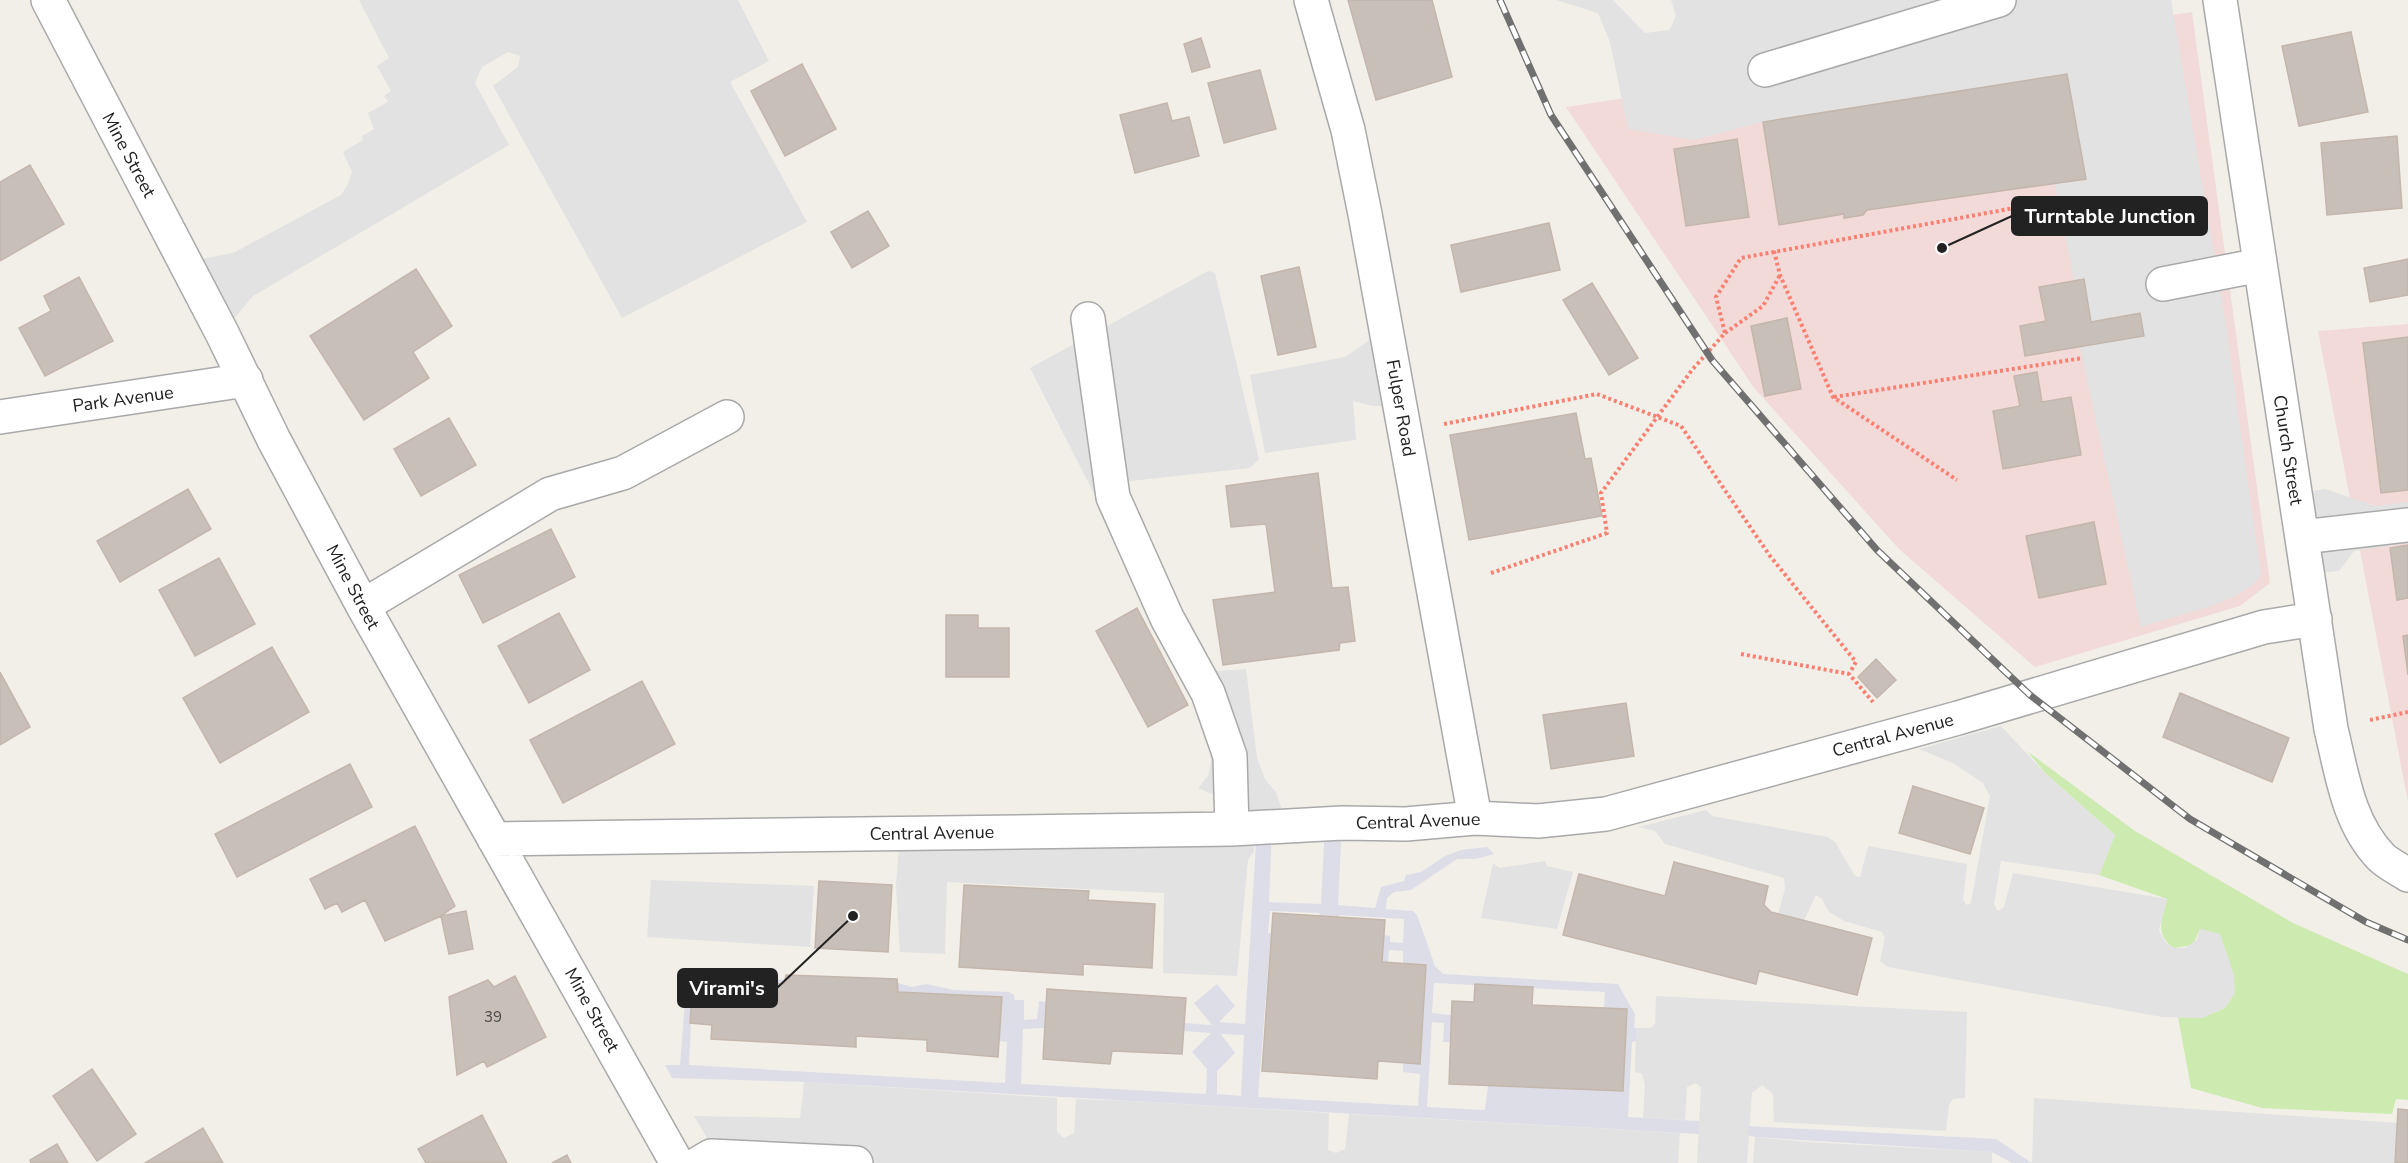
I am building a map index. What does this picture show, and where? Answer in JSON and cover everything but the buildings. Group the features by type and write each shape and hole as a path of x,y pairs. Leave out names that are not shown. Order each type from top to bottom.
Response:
{"street":[{"name":"Mine Street","path":"48,0 246,380 274,440 363,606 677,1163"},
{"name":"Fulper Road","path":"1311,0 1348,130 1372,245 1475,818"},
{"path":"1765,70 1998,0"},
{"name":"Church Street","path":"2220,0 2331,729 2352,813 2364,836 2382,859 2408,875"},
{"path":"2163,284 2260,265"},
{"path":"1088,319 1113,497 1167,618 1208,693 1230,756 1232,829"},
{"name":"Park Avenue","path":"0,417 246,380"},
{"path":"363,606 550,494 623,473 727,417"},
{"path":"2302,537 2408,525"},
{"name":"Central Avenue","path":"494,839 1232,829 1342,823 1406,824 1475,818 1538,821 1606,814 1899,733 2264,627 2315,619"},
{"path":"699,1163 711,1156 856,1163"}],"path":[{"path":"1725,333 1716,297 1740,258 2058,200"},
{"path":"1774,251 1780,275 1833,397 1957,480"},
{"path":"1491,573 1607,533 1600,493 1725,333 1763,306 1780,275"},
{"path":"1833,397 2083,358"},
{"path":"1444,424 1597,394 1681,426 1770,556 1856,662 1849,674"},
{"path":"1741,654 1849,674 1899,733"}],"shaded area":[{"path":"359,0 738,0 769,61 730,82 807,222 622,318 493,86 518,67 520,56 508,52 482,67 475,83 509,145 253,296 222,333 185,262 233,253 341,195 352,172 343,152 363,140 362,136 374,129 368,113 388,102 384,96 391,91 377,66 389,58"},
{"path":"1556,0 1613,0 1645,33 1669,30 1676,15 1671,0 2171,0 2225,319 2261,575 2254,584 2234,597 2208,607 2141,627 2080,347 2144,336 2139,313 2091,322 2084,280 2074,281 2055,184 2086,179 2067,74 1758,123 1694,140 1628,129 1610,42 1598,13"},
{"path":"2192,12 2270,583 2240,606 2035,667 1899,549 1754,388 1566,107"},
{"path":"1208,271 1215,273 1259,459 1250,468 1130,481 1122,488 1205,664 1219,671 1246,669 1257,758 1265,779 1276,792 1287,826 1198,788 1208,776 1211,763 1203,719 1112,529 1030,368"},
{"path":"2408,324 2408,802 2318,331"},
{"path":"1387,328 1400,405 1373,406 1353,401 1356,440 1265,453 1250,375 1345,357"},
{"path":"2325,489 2376,506 2408,502 2408,543 2354,551 2339,571 2308,574 2295,494"},
{"path":"2001,726 2046,774 2115,835 2099,875 2001,861 1994,905 1998,911 2004,907 2013,873 2167,899 2159,930 2165,942 2174,948 2185,948 2197,940 2200,929 2220,934 2234,975 2235,993 2225,1008 2202,1018 2162,1017 1888,967 1880,961 1885,938 1882,932 1844,921 1829,912 1822,899 1816,895 1804,921 1778,914 1785,889 1784,878 1665,844 1655,831 1639,827 1706,810 1712,816 1828,837 1835,842 1855,876 1860,877 1868,846 1967,864 1963,900 1967,905 1971,903 1990,796 1983,783 1953,763 1919,749"},
{"path":"1342,823 1338,905 1375,908 1381,887 1404,881 1406,875 1421,872 1445,856 1461,850 1487,847 1494,854 1475,859 1457,859 1411,890 1394,892 1387,898 1386,909 1413,911 1417,915 1435,966 1443,974 1618,984 1635,1014 1636,1041 1632,1042 1628,1117 1699,1121 1699,1134 804,1082 672,1078 665,1065 680,1065 687,977 706,970 736,976 745,972 764,972 769,978 785,980 784,984 693,980 689,1065 1005,1083 1007,1042 999,1041 1001,998 898,992 898,983 912,987 926,984 954,990 1009,992 1014,995 1015,1000 1024,1000 1024,1020 1037,1019 1039,1001 1047,1002 1045,1028 1023,1029 1021,1084 1206,1094 1207,1069 1192,1052 1211,1033 1183,1031 1184,1023 1212,1025 1194,1003 1217,984 1235,1006 1219,1022 1245,1024 1257,827 1272,827 1269,902 1321,904 1325,824","holes":["1270,911 1319,913 1320,916 1404,919 1403,943 1390,942 1390,936 1384,935 1382,962 1388,963 1389,950 1403,951 1403,963 1426,966 1420,1064 1403,1062 1403,1072 1420,1074 1418,1106 1258,1097 1271,933 1268,933","1434,983 1605,992 1604,1008 1627,1010 1623,1091 1488,1086 1485,1110 1427,1107 1432,1022 1444,1023 1443,1042 1451,1042 1451,1015 1432,1013","1221,1034 1244,1035 1241,1096 1217,1094 1217,1071 1235,1053"]},
{"path":"1254,827 1254,851 1248,860 1237,976 1163,973 1164,893 947,882 945,954 900,952 896,885 900,834"},
{"path":"1545,861 1547,866 1573,872 1557,929 1481,918 1493,863 1499,868"},
{"path":"651,880 814,886 810,947 647,937"},
{"path":"1656,996 1967,1012 1965,1098 1953,1099 1949,1105 1946,1131 1774,1122 1773,1094 1762,1085 1752,1093 1747,1163 1697,1163 1701,1087 1696,1083 1687,1087 1685,1120 1643,1118 1645,1085 1642,1074 1635,1072 1636,1028 1651,1028 1655,1023"},
{"path":"804,1082 1057,1098 1057,1132 1064,1138 1074,1133 1076,1099 1129,1101 1329,1113 1328,1150 1336,1153 1345,1149 1349,1114 1680,1133 1678,1163 722,1163 694,1116 800,1118"},
{"path":"2034,1098 2398,1123 2395,1163 2032,1163"},
{"path":"1749,1126 1996,1139 2032,1163 2012,1163 1992,1152 1755,1137 1748,1135"},
{"path":"1755,1137 1992,1152 1992,1163 1753,1163"}],"green space":[{"path":"2027,751 2135,831 2293,923 2408,974 2408,1100 2396,1099 2392,1114 2262,1108 2191,1088 2178,1017 2202,1018 2225,1008 2200,929 2193,945 2174,948 2164,938 2161,926 2167,899 2099,875 2115,835 2046,774"}],"railway":[{"path":"1500,0 1551,115 1712,360 1877,550 2030,695 2190,819 2366,922 2408,940"}],"place":[{"name":"Turntable Junction","path":"1942,248"},
{"name":"Virami's","path":"853,916"}]}
